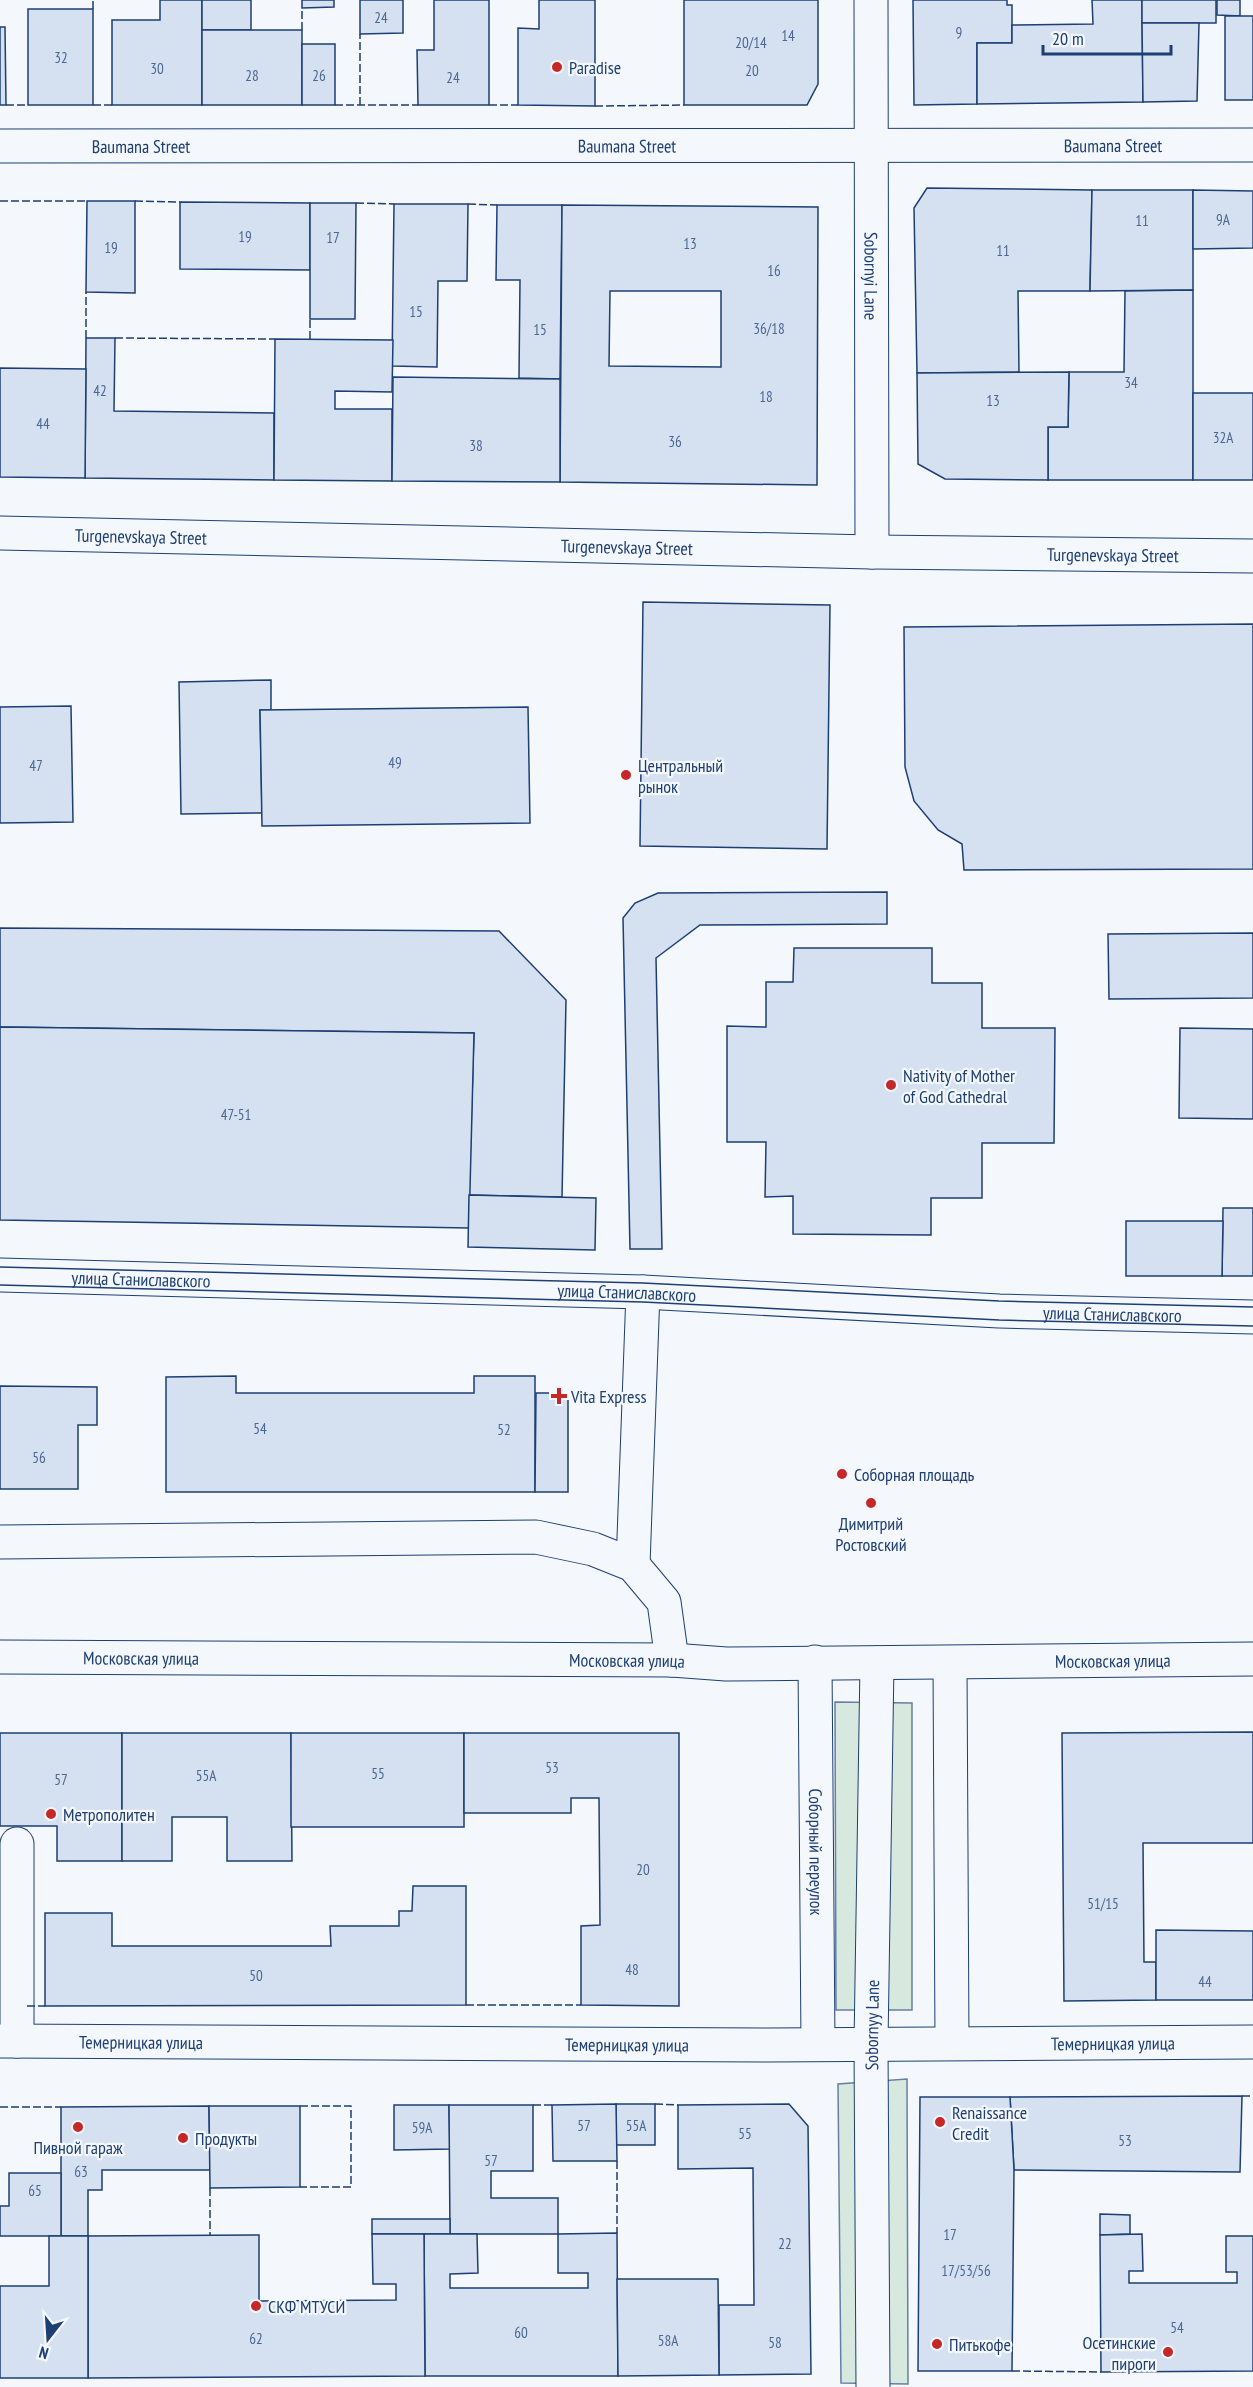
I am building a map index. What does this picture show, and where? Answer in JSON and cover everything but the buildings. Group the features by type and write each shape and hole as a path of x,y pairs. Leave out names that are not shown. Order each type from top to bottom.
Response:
{"street":[{"name":"Sobornyi Lane","path":"871,0 872,552"},
{"name":"Baumana Street","path":"0,146 1253,145"},
{"name":"Turgenevskaya Street","path":"0,533 872,552 1253,556"},
{"name":"улица Станиславского","path":"0,1275 643,1292 999,1311 1253,1317"},
{"path":"633,1565 643,1292"},
{"path":"0,1542 536,1537 592,1549 633,1565 664,1602 672,1660"},
{"name":"Московская улица","path":"0,1657 672,1660 726,1664 1253,1659"},
{"name":"Соборный переулок","path":"815,1662 818,2044"},
{"name":"Sobornyy Lane","path":"873,2387 871,2044 877,1663"},
{"path":"950,1663 952,2043"},
{"path":"8,2041 17,1844"},
{"name":"Темерницкая улица","path":"8,2041 818,2044 1253,2042"}],"shaded area":[{"path":"835,1702 912,1703 912,2010 836,2010"},
{"path":"907,2079 908,2384 841,2383 838,2084"}],"tram line":[{"path":"0,1267 643,1283 999,1301 1253,1307"},
{"path":"0,1285 643,1302 999,1320 1253,1326"}],"fence":[{"path":"93,0 93,9"},
{"path":"302,8 302,30"},
{"path":"360,34 360,105"},
{"path":"6,105 28,105"},
{"path":"93,105 112,105"},
{"path":"335,105 418,105"},
{"path":"489,105 518,105"},
{"path":"595,106 684,105"},
{"path":"0,201 87,201"},
{"path":"135,201 180,202"},
{"path":"356,203 394,204"},
{"path":"468,204 497,205"},
{"path":"86,292 86,338"},
{"path":"310,319 310,339"},
{"path":"115,338 275,339"},
{"path":"466,2005 581,2005"},
{"path":"27,2006 45,2006"},
{"path":"1242,2096 1253,2096"},
{"path":"655,2104 678,2105"},
{"path":"533,2105 552,2105"},
{"path":"300,2106 351,2106 351,2187 300,2187"},
{"path":"0,2107 61,2107"},
{"path":"617,2161 617,2233"},
{"path":"210,2188 210,2235"},
{"path":"1012,2371 1101,2372"}],"place":[{"name":"Paradise","path":"557,67"},
{"name":"Центральный рынок","path":"626,775"},
{"name":"Nativity of Mother of God Cathedral","path":"891,1085"},
{"name":"Vita Express","path":"559,1396"},
{"name":"Соборная площадь","path":"842,1474"},
{"name":"Димитрий Ростовский","path":"871,1503"},
{"name":"Метрополитен","path":"51,1814"},
{"name":"Renaissance Credit","path":"940,2122"},
{"name":"Пивной гараж","path":"78,2127"},
{"name":"Продукты","path":"183,2138"},
{"name":"СКФ МТУСИ","path":"256,2306"},
{"name":"Питькофе","path":"937,2344"},
{"name":"Осетинские пироги","path":"1168,2352"}]}
